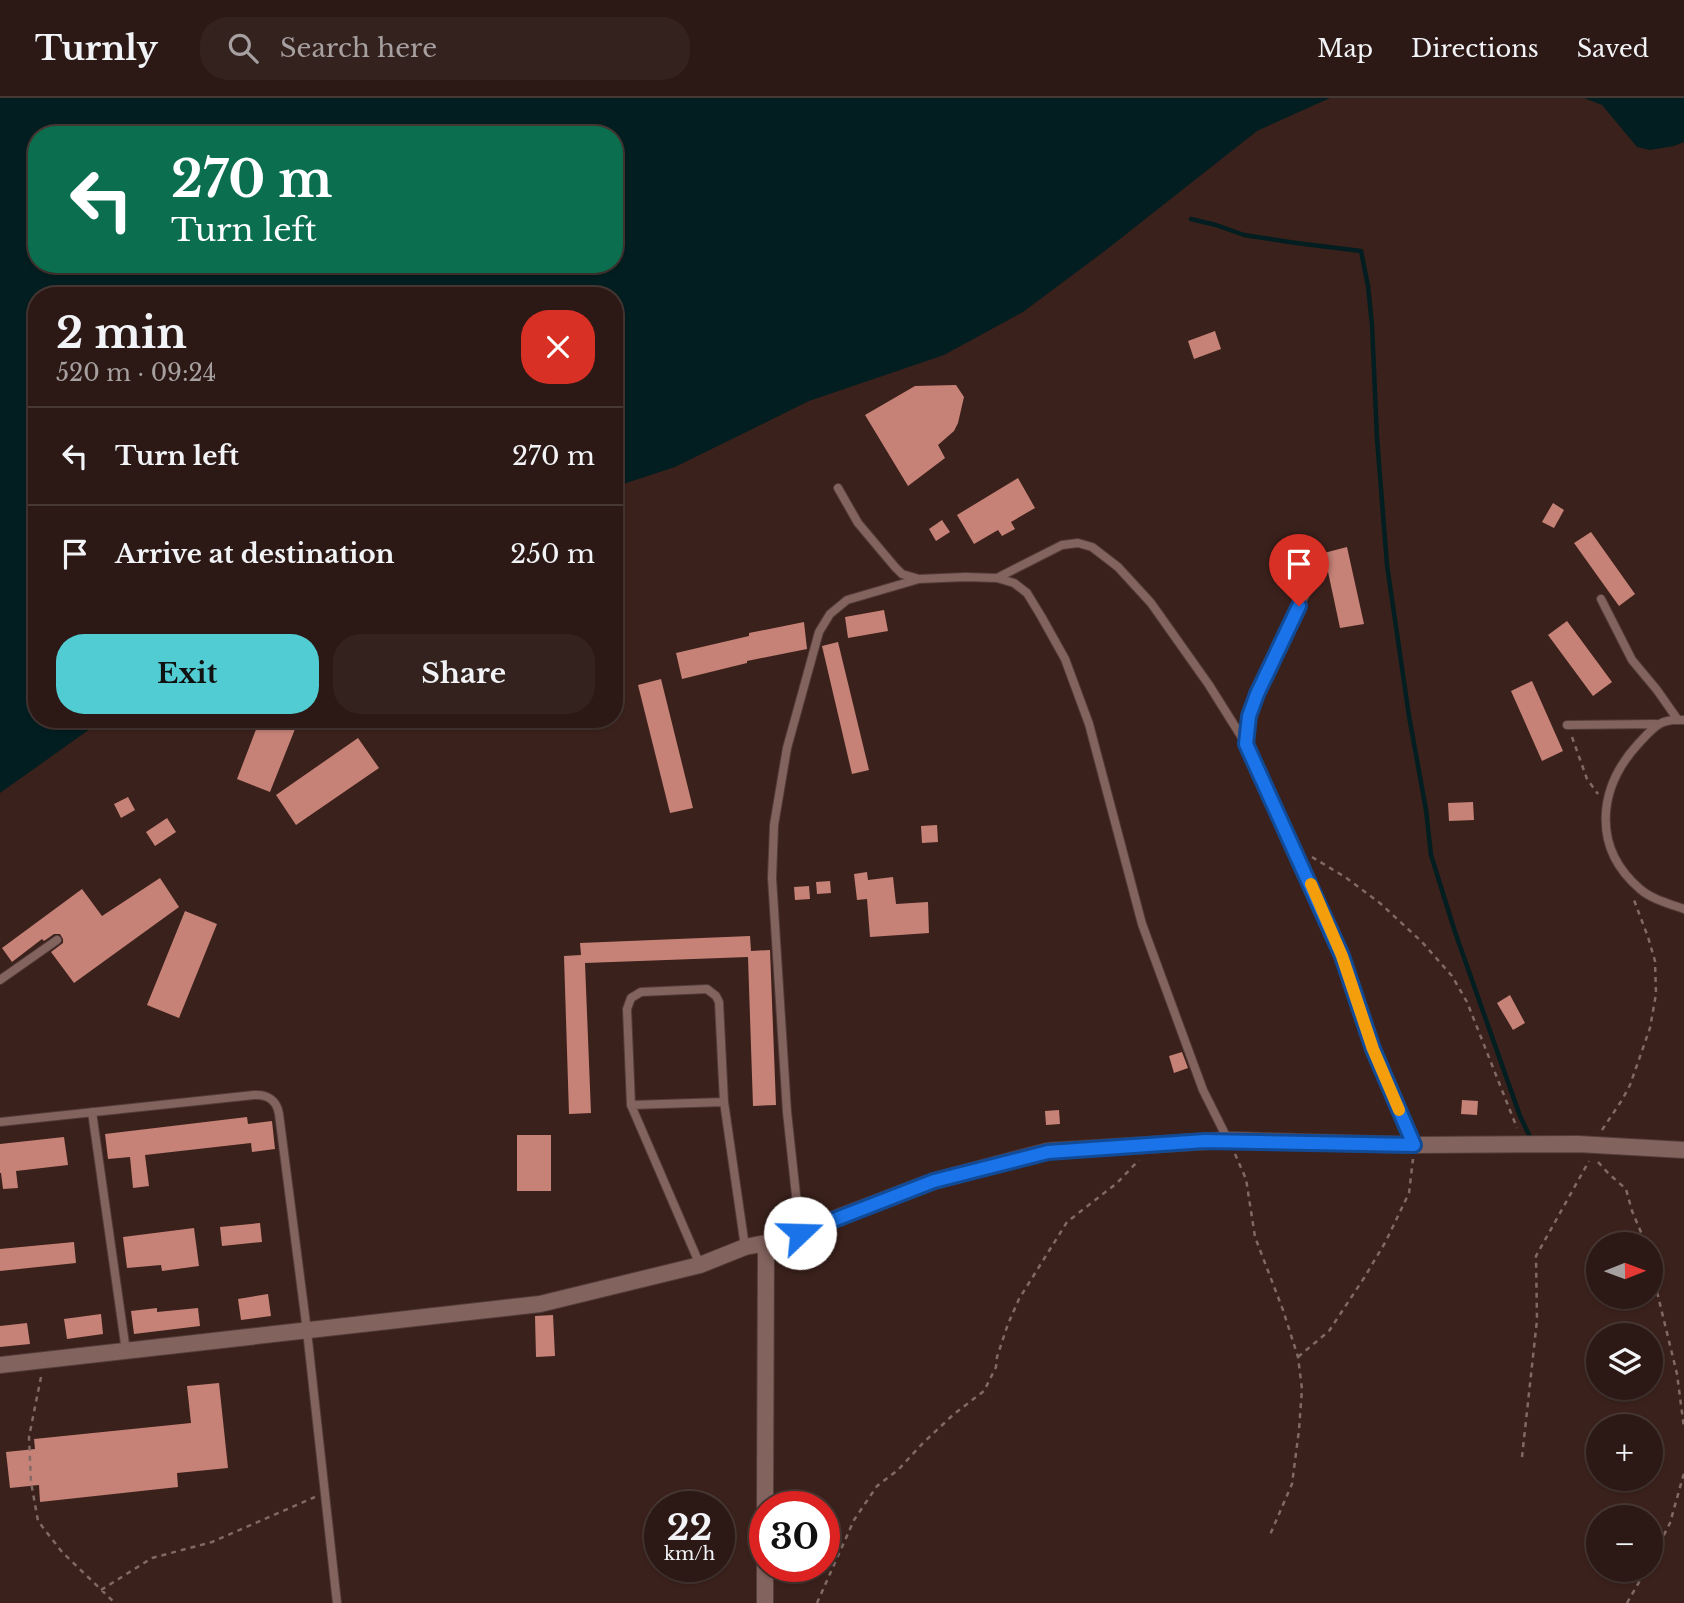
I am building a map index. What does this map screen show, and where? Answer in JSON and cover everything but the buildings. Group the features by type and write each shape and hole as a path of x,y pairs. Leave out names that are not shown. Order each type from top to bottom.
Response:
{"street":[{"path":"0,1365 540,1304 700,1265 745,1247 800,1233 934,1181 1048,1152 1228,1140 1414,1145 1594,1145 1684,1150"},
{"path":"765,1491 766,1243"},
{"path":"765,1582 765,1603"}],"lane":[{"path":"838,488 858,523 895,567 902,574 919,579"},
{"path":"998,578 1062,545 1078,543 1093,547 1118,567 1151,603 1209,685 1246,744 1342,956 1373,1049 1414,1145"},
{"path":"1246,744 1249,716 1257,694 1317,574"},
{"path":"800,1233 787,1112 772,878 774,825 787,748 820,632 830,614 848,600 919,579 998,578 1014,583 1027,593 1065,659 1090,724 1142,924 1203,1090 1228,1140"},
{"path":"1567,725 1656,724 1681,720 1632,660 1601,599"},
{"path":"1656,724 1619,768 1606,805 1606,827 1615,859 1642,891 1684,909"},
{"path":"0,980 57,940"},
{"path":"700,1265 631,1105 627,1009 631,998 641,992 707,989 716,996 720,1008 724,1102 745,1247"},
{"path":"0,1122 254,1095 266,1096 278,1108 307,1331 337,1603"},
{"path":"631,1105 724,1102"},
{"path":"92,1112 126,1351"}],"path":[{"path":"1567,725 1587,779 1606,805"},
{"path":"1294,847 1345,877 1381,904 1448,970 1467,1002 1524,1144"},
{"path":"1594,1145 1630,1085 1650,1028 1657,993 1655,961 1628,876"},
{"path":"1228,1140 1245,1179 1255,1237 1298,1356 1302,1388 1292,1484 1269,1537"},
{"path":"817,1603 854,1520 877,1486 898,1471 923,1443 984,1391 996,1367 1008,1324 1020,1299 1067,1222 1117,1183 1155,1144"},
{"path":"1298,1356 1329,1331 1386,1241 1409,1193 1414,1145"},
{"path":"1522,1457 1537,1320 1536,1256 1592,1155 1626,1189 1641,1232"},
{"path":"1661,1309 1677,1374 1684,1427"},
{"path":"44,1360 29,1437 31,1482 38,1521 62,1552 115,1603"},
{"path":"1663,1537 1670,1523 1684,1473"},
{"path":"101,1590 152,1558 212,1542 324,1492"},
{"path":"1627,1603 1639,1582"}],"water":[{"path":"0,98 1330,98 1257,131 1023,312 944,355 809,401 675,467 623,484 623,287 28,287 28,728 91,728 0,793"},
{"path":"1584,98 1684,98 1684,142 1650,150 1637,147 1602,105"}],"waterway":[{"path":"1191,219 1244,235 1361,251 1372,325 1387,565 1431,855 1455,932 1520,1116 1531,1139"}],"slow traffic":[{"path":"1311,884 1342,956 1373,1049 1399,1110"}],"route":[{"path":"800,1233 934,1181 1048,1152 1228,1140 1414,1145 1373,1049 1342,956 1246,744 1249,716 1257,694 1299,606"}]}
